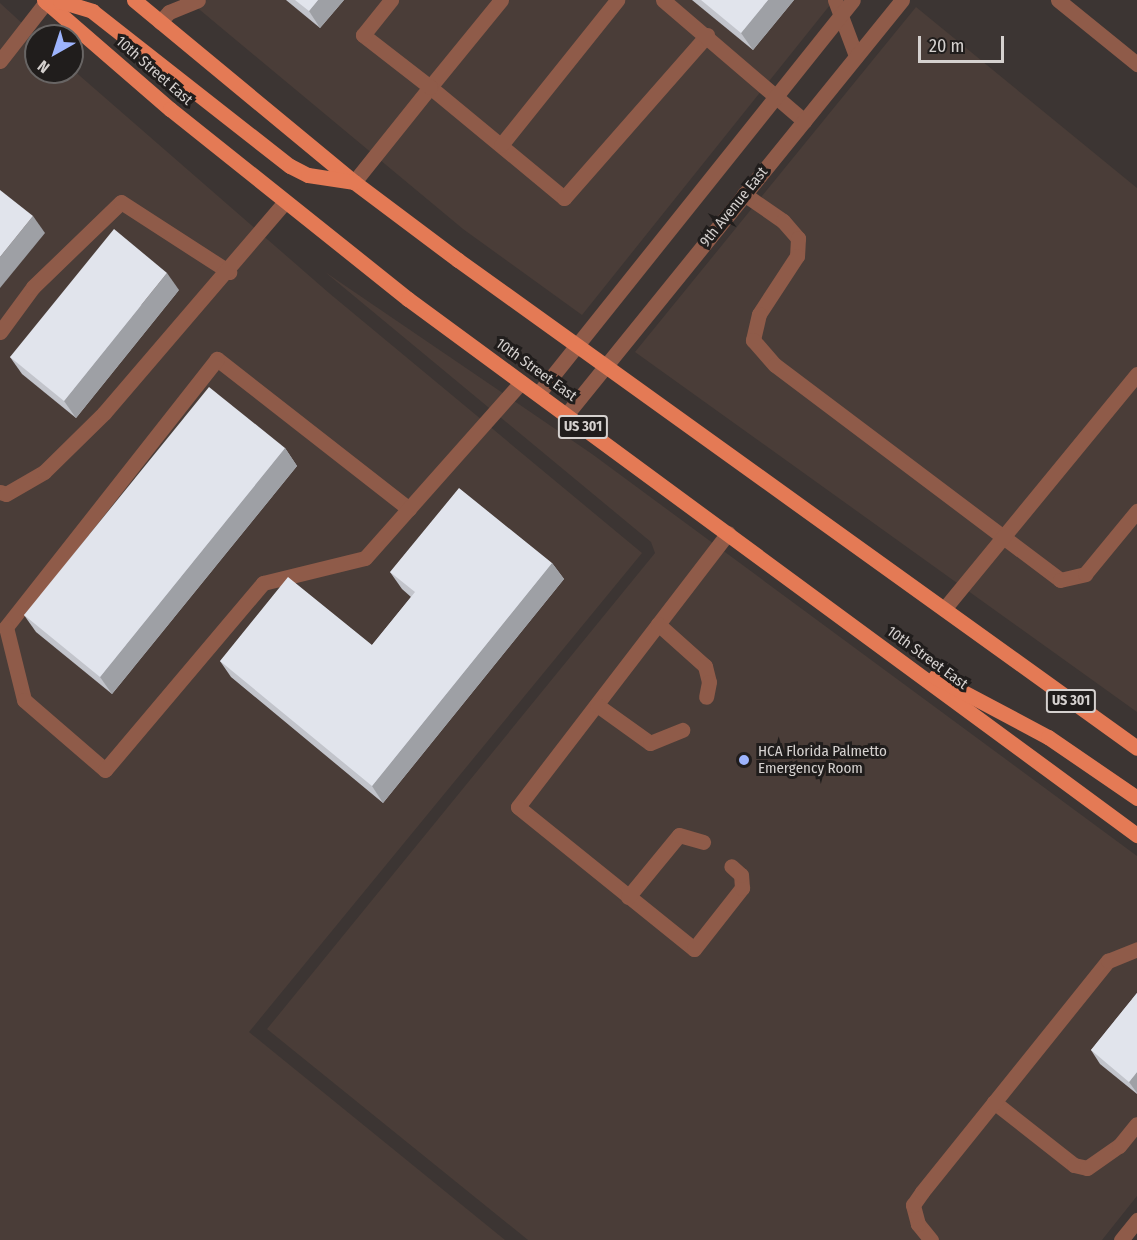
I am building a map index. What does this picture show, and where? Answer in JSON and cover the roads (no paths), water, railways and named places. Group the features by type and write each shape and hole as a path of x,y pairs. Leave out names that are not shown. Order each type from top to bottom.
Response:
{"main road":[{"name":"US 301","path":"134,0 354,182 577,346 1137,748"},
{"path":"45,1 60,1 92,11 290,166 308,175 354,182"},
{"name":"10th Street East","path":"45,1 285,202 521,382 1137,835"},
{"path":"890,653 1048,737 1137,798"}],"street":[{"path":"160,22 169,12 198,0"},
{"path":"391,0 363,34 564,198 707,35"},
{"path":"354,182 501,0"},
{"path":"501,145 616,0"},
{"path":"663,0 707,35 775,98 804,121"},
{"path":"835,0 839,17 856,56"},
{"path":"538,394 853,0"},
{"name":"9th Avenue East","path":"566,415 902,0"},
{"path":"1058,0 1137,63"},
{"path":"0,61 45,1"},
{"path":"744,194 783,221 798,238 798,256 759,314 753,340 775,365 1060,580 1085,574 1137,511"},
{"path":"0,332 33,287 121,202 229,272"},
{"path":"0,492 6,494 44,472 104,413 229,272 285,202"},
{"path":"409,509 217,359 6,627 24,700 105,770 263,583 366,558 521,382"},
{"path":"944,609 1137,374"},
{"path":"728,534 518,807 694,949 742,888 741,875 731,866"},
{"path":"658,624 705,666 709,682 706,697"},
{"path":"597,705 650,743 682,730"},
{"path":"628,897 679,835 703,842"},
{"path":"931,1240 918,1224 913,1205 1108,962 1137,949"},
{"path":"994,1102 1074,1165 1087,1168 1119,1146 1137,1124"},
{"path":"1121,1240 1137,1220"}],"place":[{"name":"HCA Florida Palmetto Emergency Room","path":"744,760"}]}
